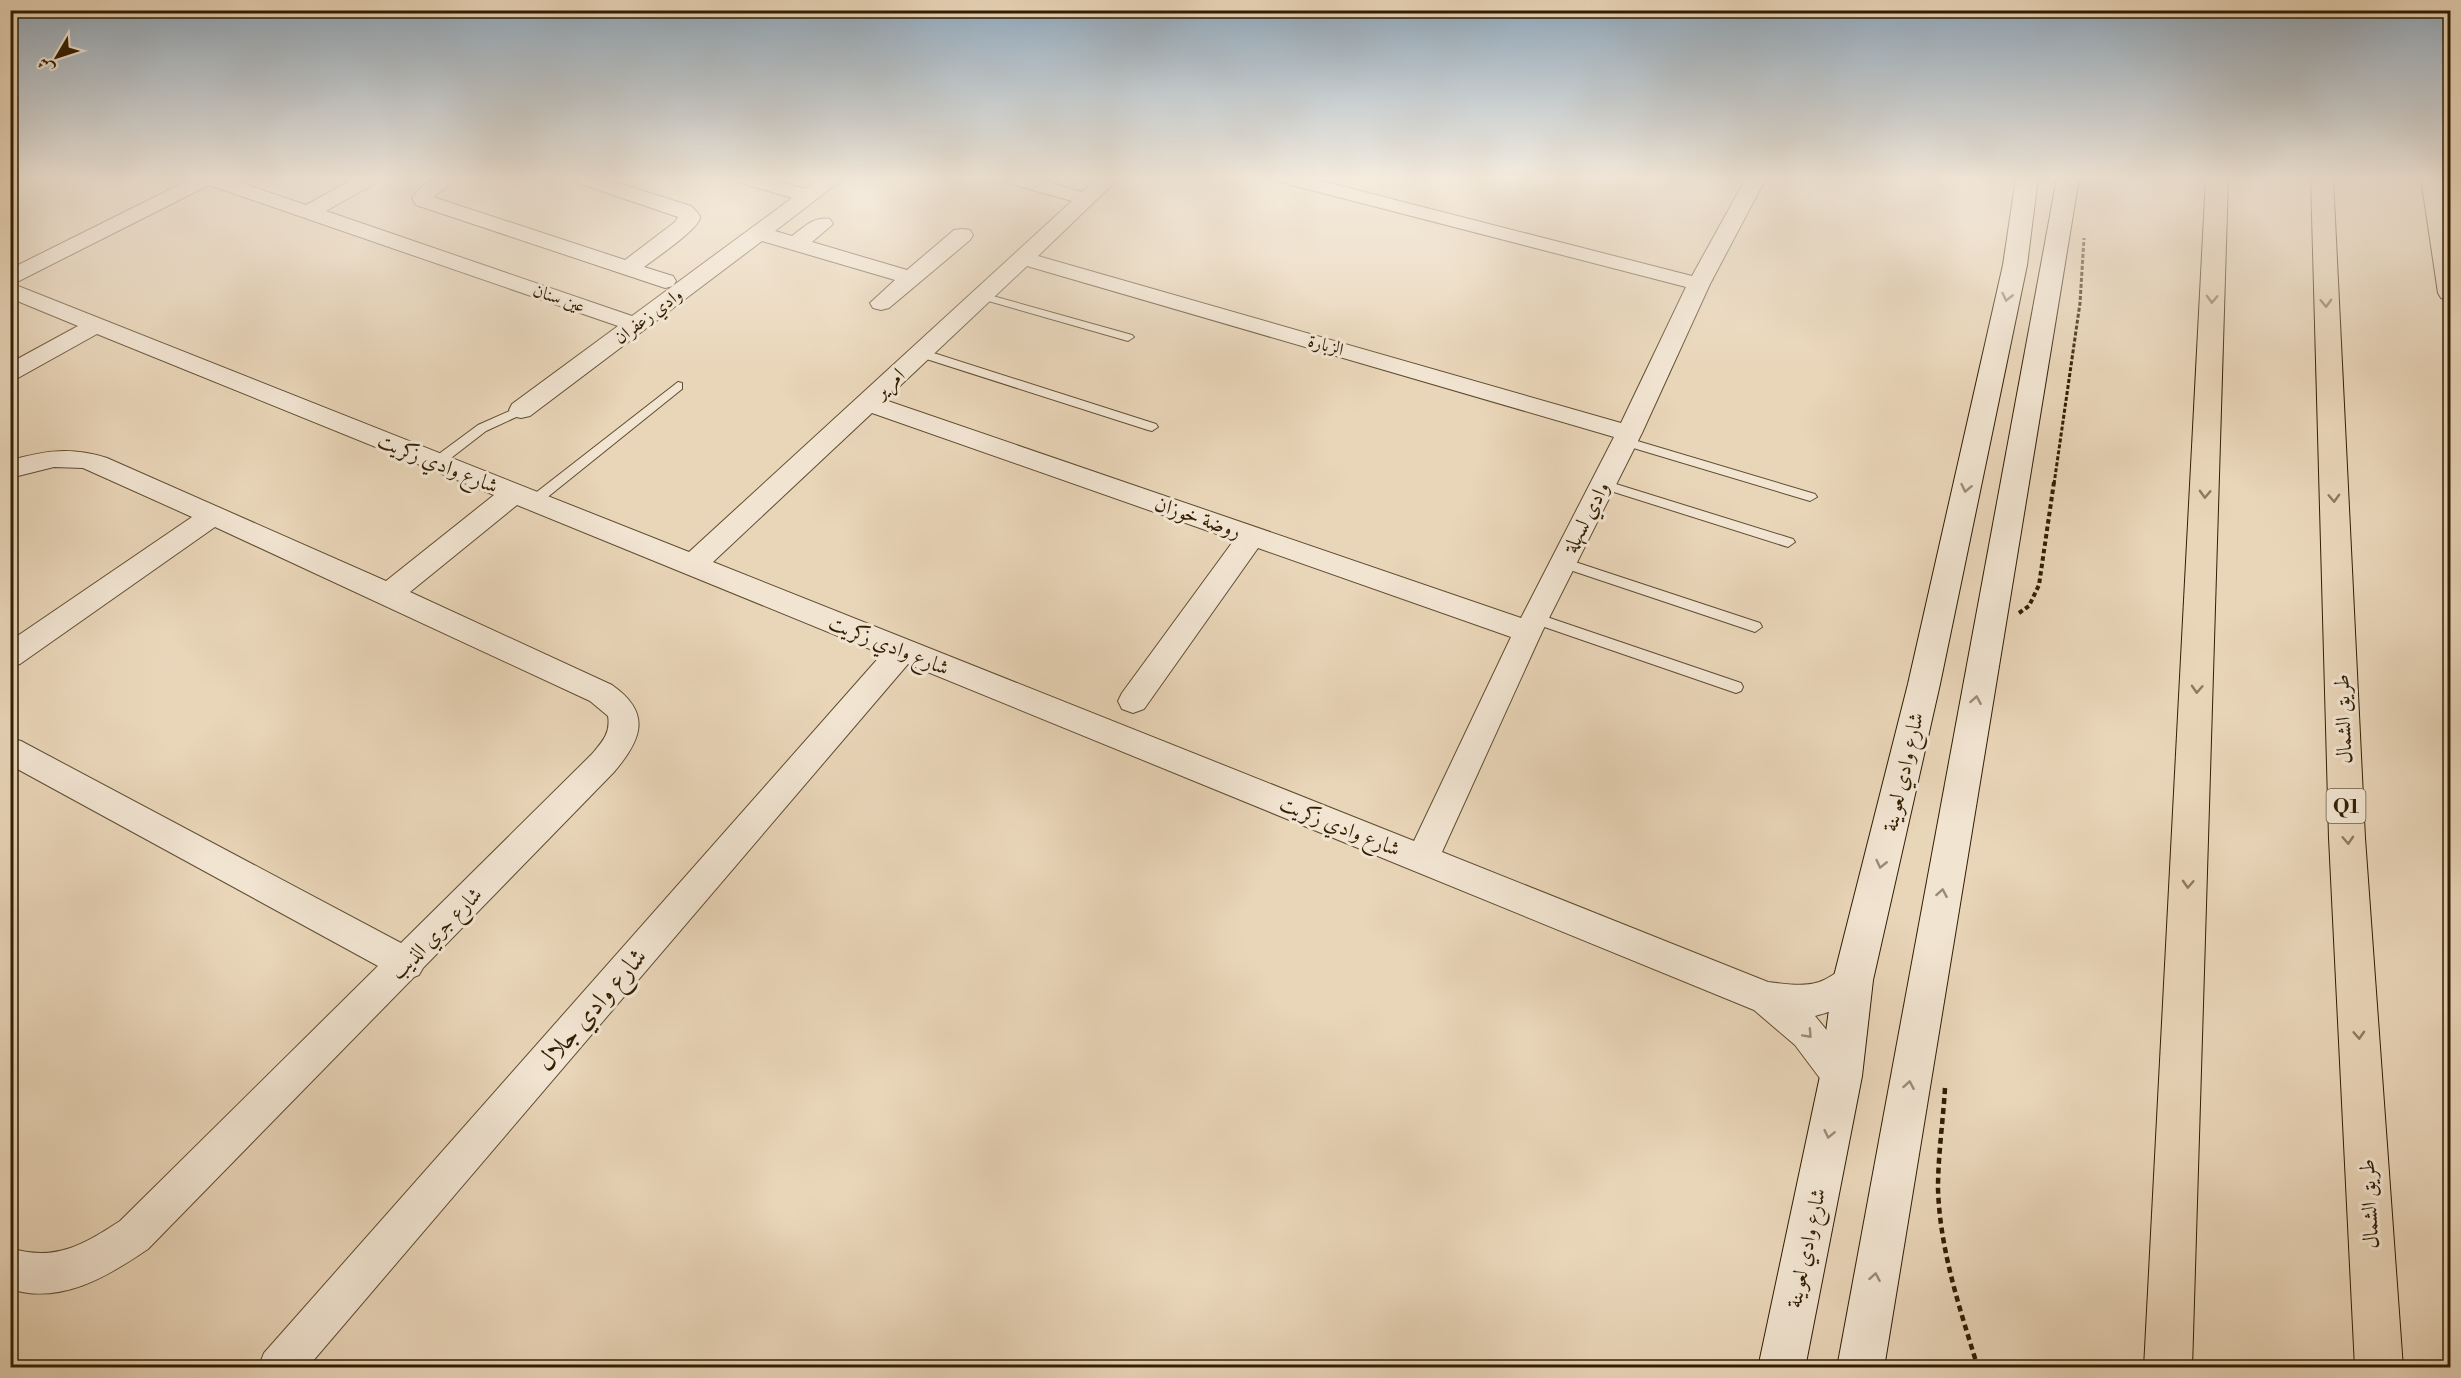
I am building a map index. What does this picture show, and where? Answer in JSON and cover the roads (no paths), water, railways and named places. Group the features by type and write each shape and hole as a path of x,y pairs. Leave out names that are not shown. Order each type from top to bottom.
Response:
{"highway":[{"path":"2165,1359 2214,242"},
{"path":"2443,242 2451,293"},
{"name":"طريق الشمال","path":"2323,245 2348,838 2379,1368"}],"main road":[{"name":"شارع وادي لعوينة","path":"1781,1368 1841,1076 1853,980 1924,684 2017,242"},
{"path":"1866,1356 2057,242"}],"street":[{"path":"10,278 81,242"},
{"name":"عين سنان","path":"397,242 636,325"},
{"path":"547,242 665,281"},
{"path":"627,269 662,242"},
{"name":"وادي زعفران","path":"521,410 747,242"},
{"path":"789,242 911,278"},
{"path":"881,303 953,242"},
{"name":"امرير","path":"692,566 1040,242"},
{"path":"1537,242 1699,284"},
{"name":"وادي لسهلة","path":"1422,859 1531,625 1721,242"},
{"name":"الزبارة","path":"1023,258 1626,437"},
{"name":"شارع وادي زكريت","path":"10,290 1767,998 1808,1002 1841,991 1853,980"},
{"path":"10,373 96,325"},
{"name":"روضة خوزان","path":"868,403 1252,536 1531,625"},
{"name":"شارع جري الذيب","path":"10,470 46,459 67,457 85,459 389,594 601,693 616,702 624,714 625,730 617,747 407,964 134,1235 103,1256 70,1270 38,1275 10,1268"},
{"path":"389,594 524,497"},
{"path":"10,656 213,515"},
{"path":"1133,701 1252,536"},
{"name":"شارع وادي جلال","path":"279,1368 903,650"},
{"path":"10,750 407,964"},
{"name":"شارع وادي زكريت","path":"1767,998 1808,1033 1841,1076"}],"lane":[{"path":"982,296 1128,337"},
{"path":"921,353 1152,427"},
{"path":"524,497 678,386"},
{"path":"436,462 482,428 521,410"},
{"path":"1626,437 1810,497"},
{"path":"1603,484 1788,542"},
{"path":"1563,563 1755,627"},
{"path":"1531,625 1736,687"}]}
